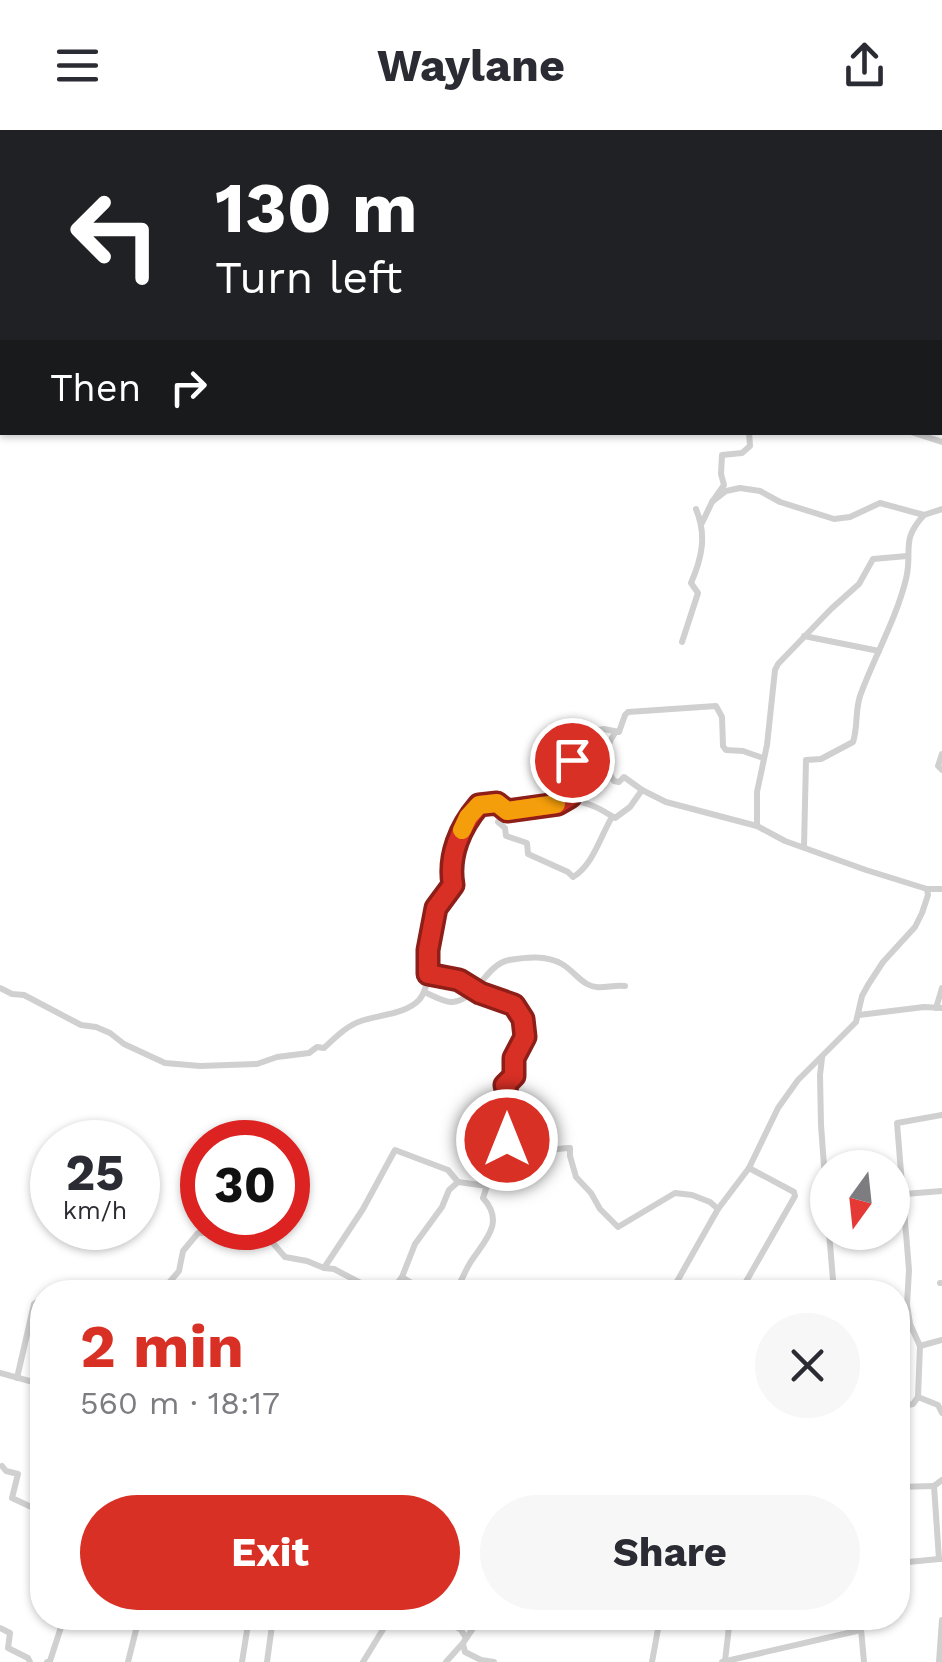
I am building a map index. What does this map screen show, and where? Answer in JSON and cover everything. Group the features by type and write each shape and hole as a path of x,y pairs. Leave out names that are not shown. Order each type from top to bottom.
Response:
{"street":[{"path":"702,524 724,485 720,474 722,456 742,453 750,446 749,435"},
{"path":"712,502 726,490 740,488 760,491 829,518 840,519 880,503 924,515"},
{"path":"682,642 698,593 691,584 699,566 704,535 696,509"},
{"path":"804,847 806,760 822,759 853,742 858,702 906,576 912,528 924,515 942,509"},
{"path":"758,826 757,792 775,670 804,636 859,584 873,559 907,556"},
{"path":"804,636 879,650"},
{"path":"763,758 726,750 722,717 716,706 628,712 607,747 610,778 619,782 624,776 666,802 758,826 786,841 866,870 935,889"},
{"path":"615,733 604,729 592,731 582,762 568,759 565,763 565,784 570,797 615,818 624,813 642,790"},
{"path":"942,754 938,766 942,770"},
{"path":"570,797 558,804 507,811 498,822 505,828 506,836 528,843 528,854 573,878 594,852 612,816"},
{"path":"0,988 24,995 81,1024 96,1026 165,1063 257,1064 324,1048 358,1022 416,1004 429,982 436,908 453,885 453,855 468,817 479,805 497,803 507,811"},
{"path":"680,1280 718,1209 749,1168 778,1108 798,1080 856,1022 868,985 915,927 928,895 942,880"},
{"path":"424,992 450,1002 460,1000 500,963 542,956 561,962 588,985 625,986"},
{"path":"428,974 459,980 514,1005 523,1019 525,1037 514,1058 514,1076 505,1085 510,1108 505,1123 509,1154 486,1186 483,1198 492,1208 490,1236 461,1280"},
{"path":"859,1015 939,1008 942,988"},
{"path":"822,1057 824,1150"},
{"path":"897,1150 897,1123 942,1116"},
{"path":"509,1154 570,1148 576,1176 618,1227 675,1194 692,1195 718,1209"},
{"path":"324,1268 364,1209 395,1150 448,1170 458,1182 486,1186"},
{"path":"747,1280 795,1194 749,1168"},
{"path":"400,1280 416,1244 458,1182"},
{"path":"910,1194 942,1191"},
{"path":"171,1280 179,1271 183,1251 198,1233 244,1230 272,1242 284,1257 334,1269 355,1280"},
{"path":"830,1250 833,1280"},
{"path":"906,1250 908,1280"},
{"path":"402,1277 407,1280"},
{"path":"18,1378 30,1322"},
{"path":"910,1324 920,1346 918,1397 910,1404"},
{"path":"920,1346 942,1340"},
{"path":"0,1373 30,1381"},
{"path":"918,1397 938,1404 942,1413"},
{"path":"2,1466 18,1474 12,1498 30,1506"},
{"path":"910,1487 934,1486 942,1480"},
{"path":"910,1562 941,1559 934,1486"},
{"path":"940,1662 942,1620"},
{"path":"0,1628 10,1633 8,1648 30,1662"},
{"path":"50,1662 60,1630"},
{"path":"128,1662 137,1630"},
{"path":"242,1662 247,1630"},
{"path":"267,1662 271,1630"},
{"path":"363,1662 383,1630"},
{"path":"461,1630 465,1652 494,1662"},
{"path":"446,1662 472,1630"},
{"path":"652,1662 658,1630"},
{"path":"728,1630 724,1662 861,1630 864,1662"}],"slow traffic":[{"path":"462,830 479,805 497,803 507,811 556,804"}],"route":[{"path":"507,1140 505,1123 510,1108 505,1085 514,1076 514,1058 525,1037 523,1019 514,1005 480,993 459,980 428,974 431,930 436,908 453,885 453,855 468,817 479,805 497,803 507,811 558,804 570,797 565,784 565,763 572,760"}]}
